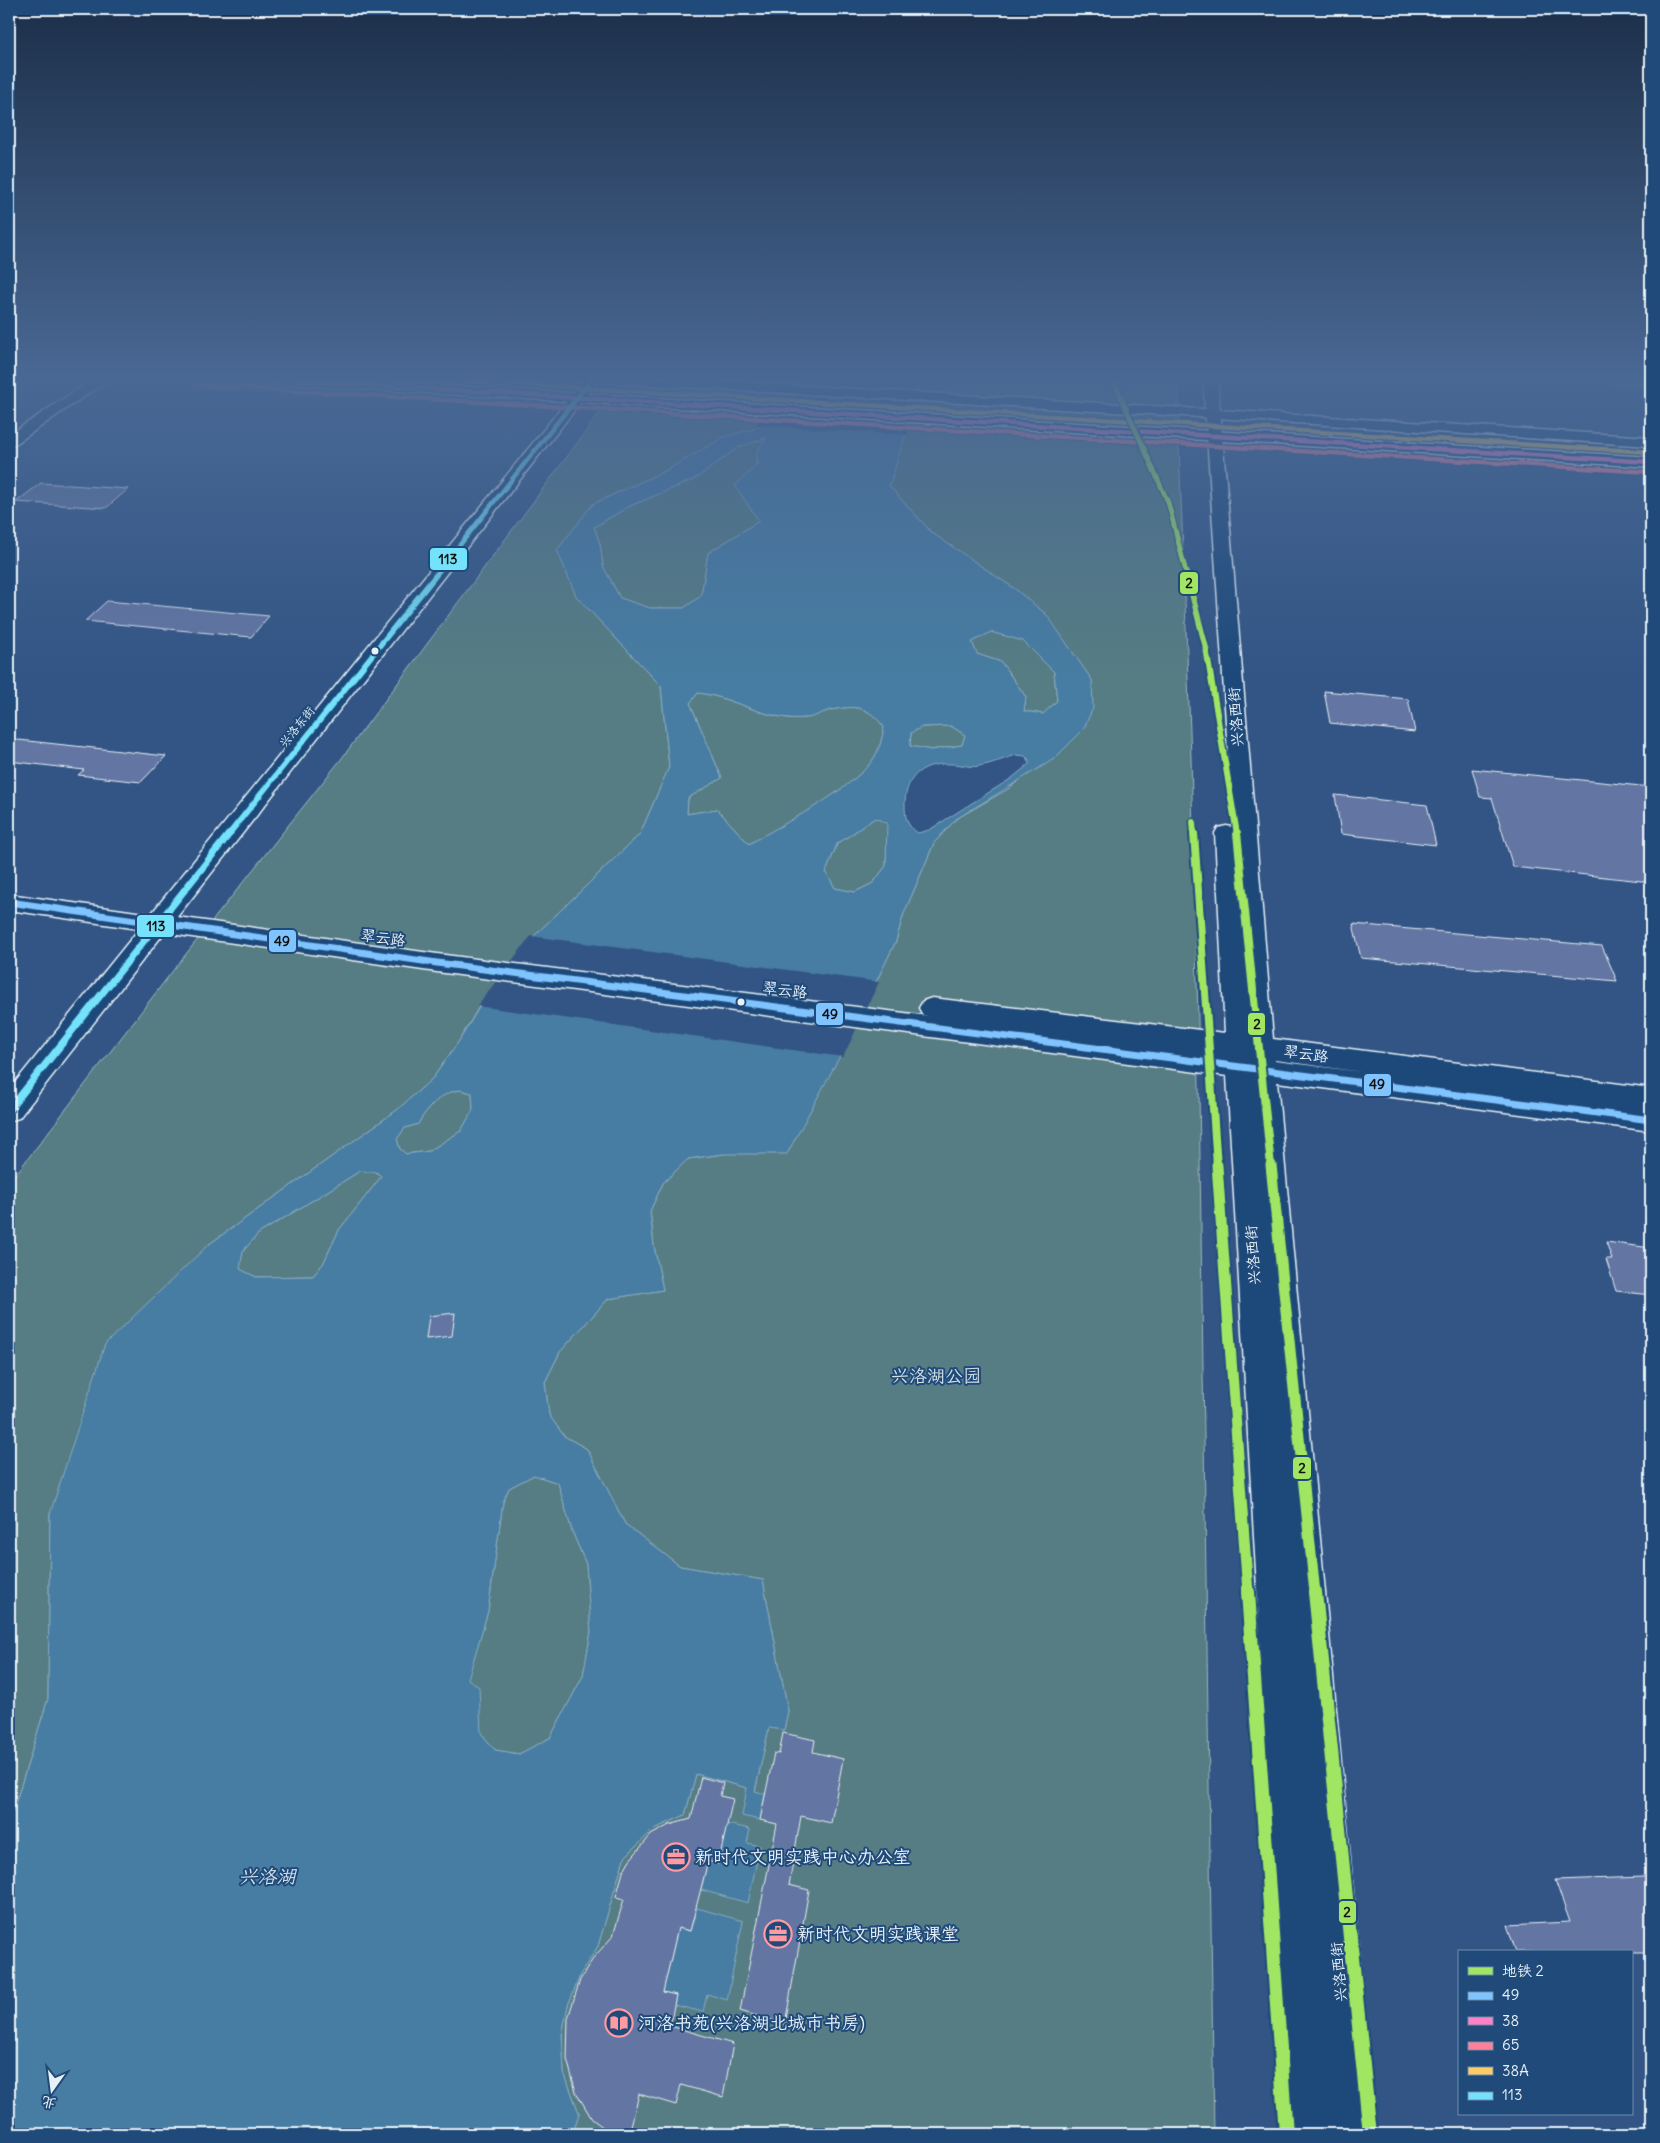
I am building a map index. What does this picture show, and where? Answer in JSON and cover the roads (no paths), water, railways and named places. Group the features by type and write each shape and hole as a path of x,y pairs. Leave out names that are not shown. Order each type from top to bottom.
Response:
{"street":[{"name":"兴洛东街","path":"9,1110 155,914 508,475"},
{"name":"兴洛西街","path":"1211,475 1250,1057 1313,2134"},
{"name":"翠云路","path":"9,886 155,914 441,955 1250,1057 1651,1099"},
{"name":"翠云路","path":"9,902 155,914"},
{"name":"兴洛东街","path":"9,1080 155,914"},
{"name":"兴洛西街","path":"1250,1057 1352,2134"},
{"name":"翠云路","path":"1250,1057 1651,1120"}],"water":[{"name":"兴洛湖","path":"656,475 700,475 630,506 594,527 600,544 603,566 620,598 650,608 684,608 701,596 708,553 759,521 735,486 747,475 893,475 889,486 932,533 1015,589 1047,615 1092,680 1093,708 1083,730 1054,759 956,819 934,843 903,916 896,941 840,1056 787,1154 723,1154 688,1159 663,1183 650,1211 654,1246 663,1290 608,1299 560,1352 545,1382 549,1415 564,1436 587,1449 625,1524 680,1566 763,1580 788,1711 784,1730 769,1728 755,1791 765,1794 760,1820 742,1816 747,1788 696,1774 685,1815 654,1829 624,1858 598,1946 581,1973 568,2005 562,2034 564,2073 579,2113 573,2134 9,2134 9,1824 48,1699 50,1514 105,1344 208,1245 397,1110 433,1078 459,1041 480,1006 534,936 640,834 669,767 661,686 576,596 557,550 593,504","holes":["991,632 1023,641 1054,672 1057,701 1043,714 1024,711 1026,697 1001,662 977,654 972,642","698,693 712,695 764,713 791,718 808,718 840,708 855,708 867,711 884,727 877,753 868,766 856,777 827,799 749,844 717,809 687,814 688,798 722,778 690,703","951,726 965,735 962,745 931,750 910,746 911,733 922,727","1016,755 1025,756 1029,760 1029,764 1012,778 929,830 918,833 911,827 905,812 906,793 918,772 933,765 976,766","875,818 887,823 886,866 873,883 855,892 835,888 826,872 837,844","460,1090 472,1093 473,1110 461,1131 429,1151 406,1154 400,1149 397,1139 405,1128 418,1124 435,1102 453,1091","360,1171 376,1172 381,1176 339,1230 323,1264 313,1276 256,1277 240,1269 243,1251 258,1234","534,1475 558,1483 572,1531 586,1564 591,1632 583,1676 550,1738 519,1754 495,1750 481,1733 479,1687 468,1679 488,1611 503,1502 509,1488"]},
{"path":"727,1824 750,1829 747,1843 760,1846 748,1903 701,1890 708,1861 718,1864"},
{"path":"697,1908 743,1921 727,2000 707,1994 703,2012 674,2005 676,1995 663,1992 678,1928 690,1931"}],"metro line":[{"name":"2","path":"1156,475 1168,502 1206,648 1237,830 1370,2134"},
{"name":"2","path":"1193,822 1286,2134"}],"place":[{"name":"新时代文明实践中心办公室","path":"676,1857"},
{"name":"新时代文明实践课堂","path":"778,1934"},
{"name":"河洛书苑(兴洛湖北城市书房)","path":"619,2023"}],"park label":[{"name":"兴洛湖公园","path":"936,1376"}]}
